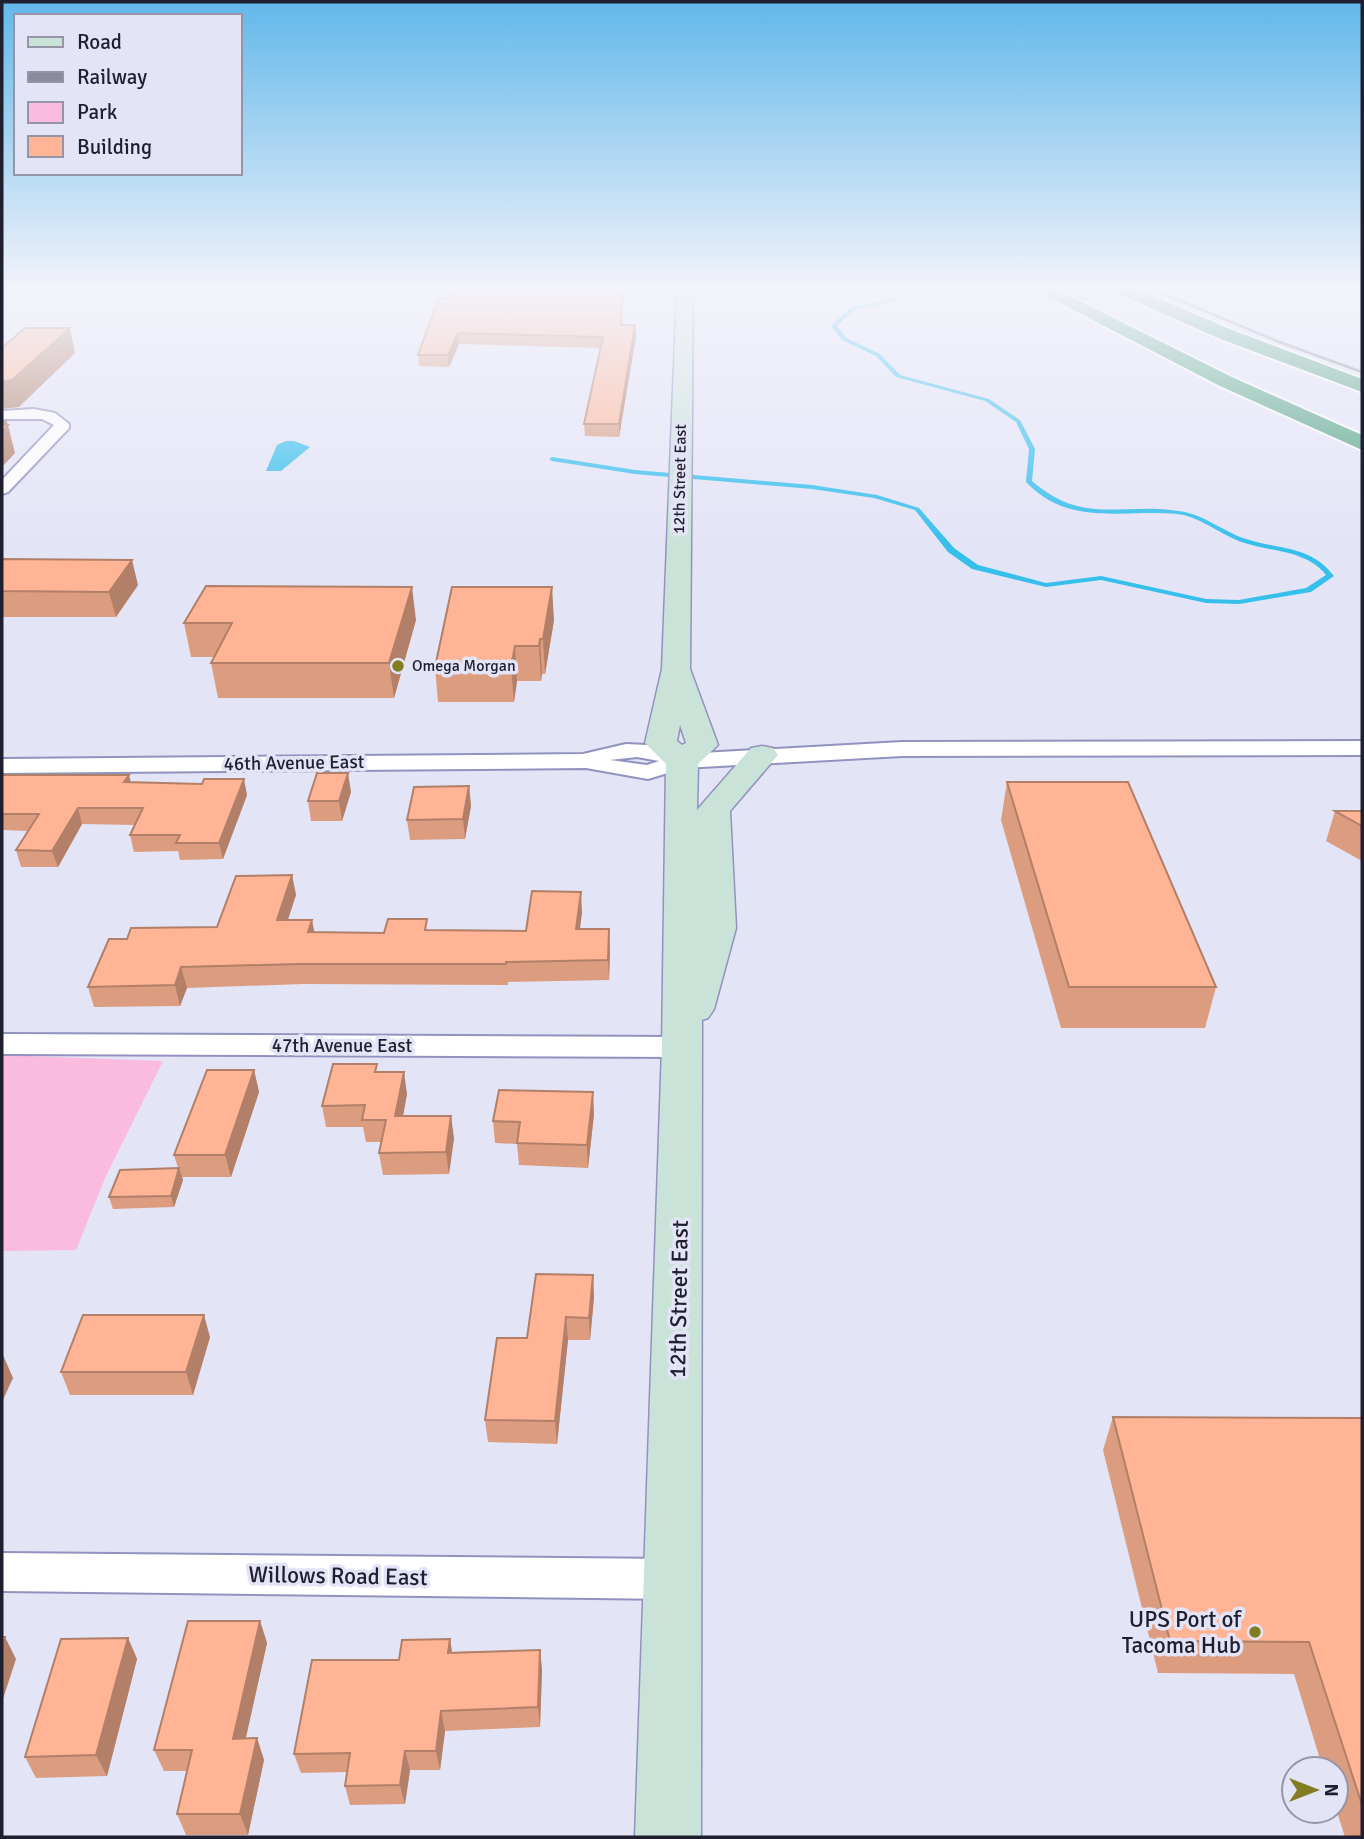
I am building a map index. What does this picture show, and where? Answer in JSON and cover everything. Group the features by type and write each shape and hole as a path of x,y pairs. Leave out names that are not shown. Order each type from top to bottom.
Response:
{"highway":[{"path":"1208,373 1362,443"},
{"path":"1327,373 1362,386"}],"street":[{"name":"12th Street East","path":"668,1837 675,1579 682,1047 682,761 661,743 676,669 681,373"},
{"path":"2,415 37,415 61,422 61,428 2,489"},
{"name":"46th Avenue East","path":"2,766 586,761 648,772 682,761 902,749 1362,748"},
{"path":"682,1047 718,928 713,810 762,755"},
{"name":"47th Avenue East","path":"2,1044 682,1047"},
{"name":"Willows Road East","path":"2,1572 675,1579"}],"green space":[{"path":"2,1055 163,1061 105,1178 76,1250 2,1251"}],"water":[{"path":"294,441 310,447 281,471 266,471 277,445"}],"building":[{"path":"2,373 20,373 12,380 2,381"},
{"path":"595,373 627,373 619,424 584,424"},
{"path":"2,559 132,560 109,592 2,591"},
{"path":"206,586 412,587 389,663 211,663 232,623 184,623"},
{"path":"452,587 552,587 543,639 540,639 539,646 515,646 511,667 435,667"},
{"path":"317,773 348,773 339,801 308,801"},
{"path":"2,775 129,775 124,782 202,784 204,779 244,779 219,843 176,843 180,835 130,835 143,808 78,808 52,851 16,850 39,814 2,814"},
{"path":"1007,782 1128,782 1216,987 1069,987"},
{"path":"469,786 463,819 407,820 414,787"},
{"path":"1335,811 1362,811 1362,826"},
{"path":"292,875 277,920 312,920 308,932 384,933 388,919 427,919 425,930 526,931 532,891 581,892 576,929 609,929 608,960 506,964 181,967 175,985 88,987 109,939 127,939 131,928 217,927 236,876"},
{"path":"333,1064 377,1064 375,1072 404,1072 395,1116 451,1116 446,1152 379,1153 386,1120 362,1120 365,1105 322,1106"},
{"path":"207,1070 254,1070 225,1155 174,1155"},
{"path":"499,1090 593,1092 587,1145 517,1143 520,1122 493,1121"},
{"path":"179,1168 171,1196 109,1197 120,1170"},
{"path":"536,1274 593,1275 589,1318 566,1317 555,1421 485,1420 497,1338 527,1338"},
{"path":"83,1315 204,1315 186,1372 61,1372"},
{"name":"UPS Port of Tacoma Hub","path":"1113,1417 1362,1418 1362,1805 1350,1768 1350,1755 1346,1755 1309,1642 1170,1641"},
{"path":"188,1621 260,1621 233,1739 257,1738 240,1814 177,1814 192,1750 154,1750"},
{"path":"128,1638 96,1755 25,1757 61,1639"},
{"path":"450,1639 448,1653 540,1650 538,1707 441,1711 436,1751 405,1751 400,1785 345,1786 350,1753 294,1754 312,1660 399,1660 402,1640"}],"waterway":[{"path":"552,459 635,472 812,487 875,496 917,509 951,550 975,567 1046,585 1101,578 1206,601 1239,602 1308,590 1330,576 1323,567 1302,554 1250,543 1185,514 1156,511 1098,512 1062,505 1045,496 1029,482 1032,449 1018,421 987,400 898,376 895,373"}],"place":[{"name":"Omega Morgan","path":"398,666"},
{"name":"UPS Port of Tacoma Hub","path":"1255,1632"}]}
